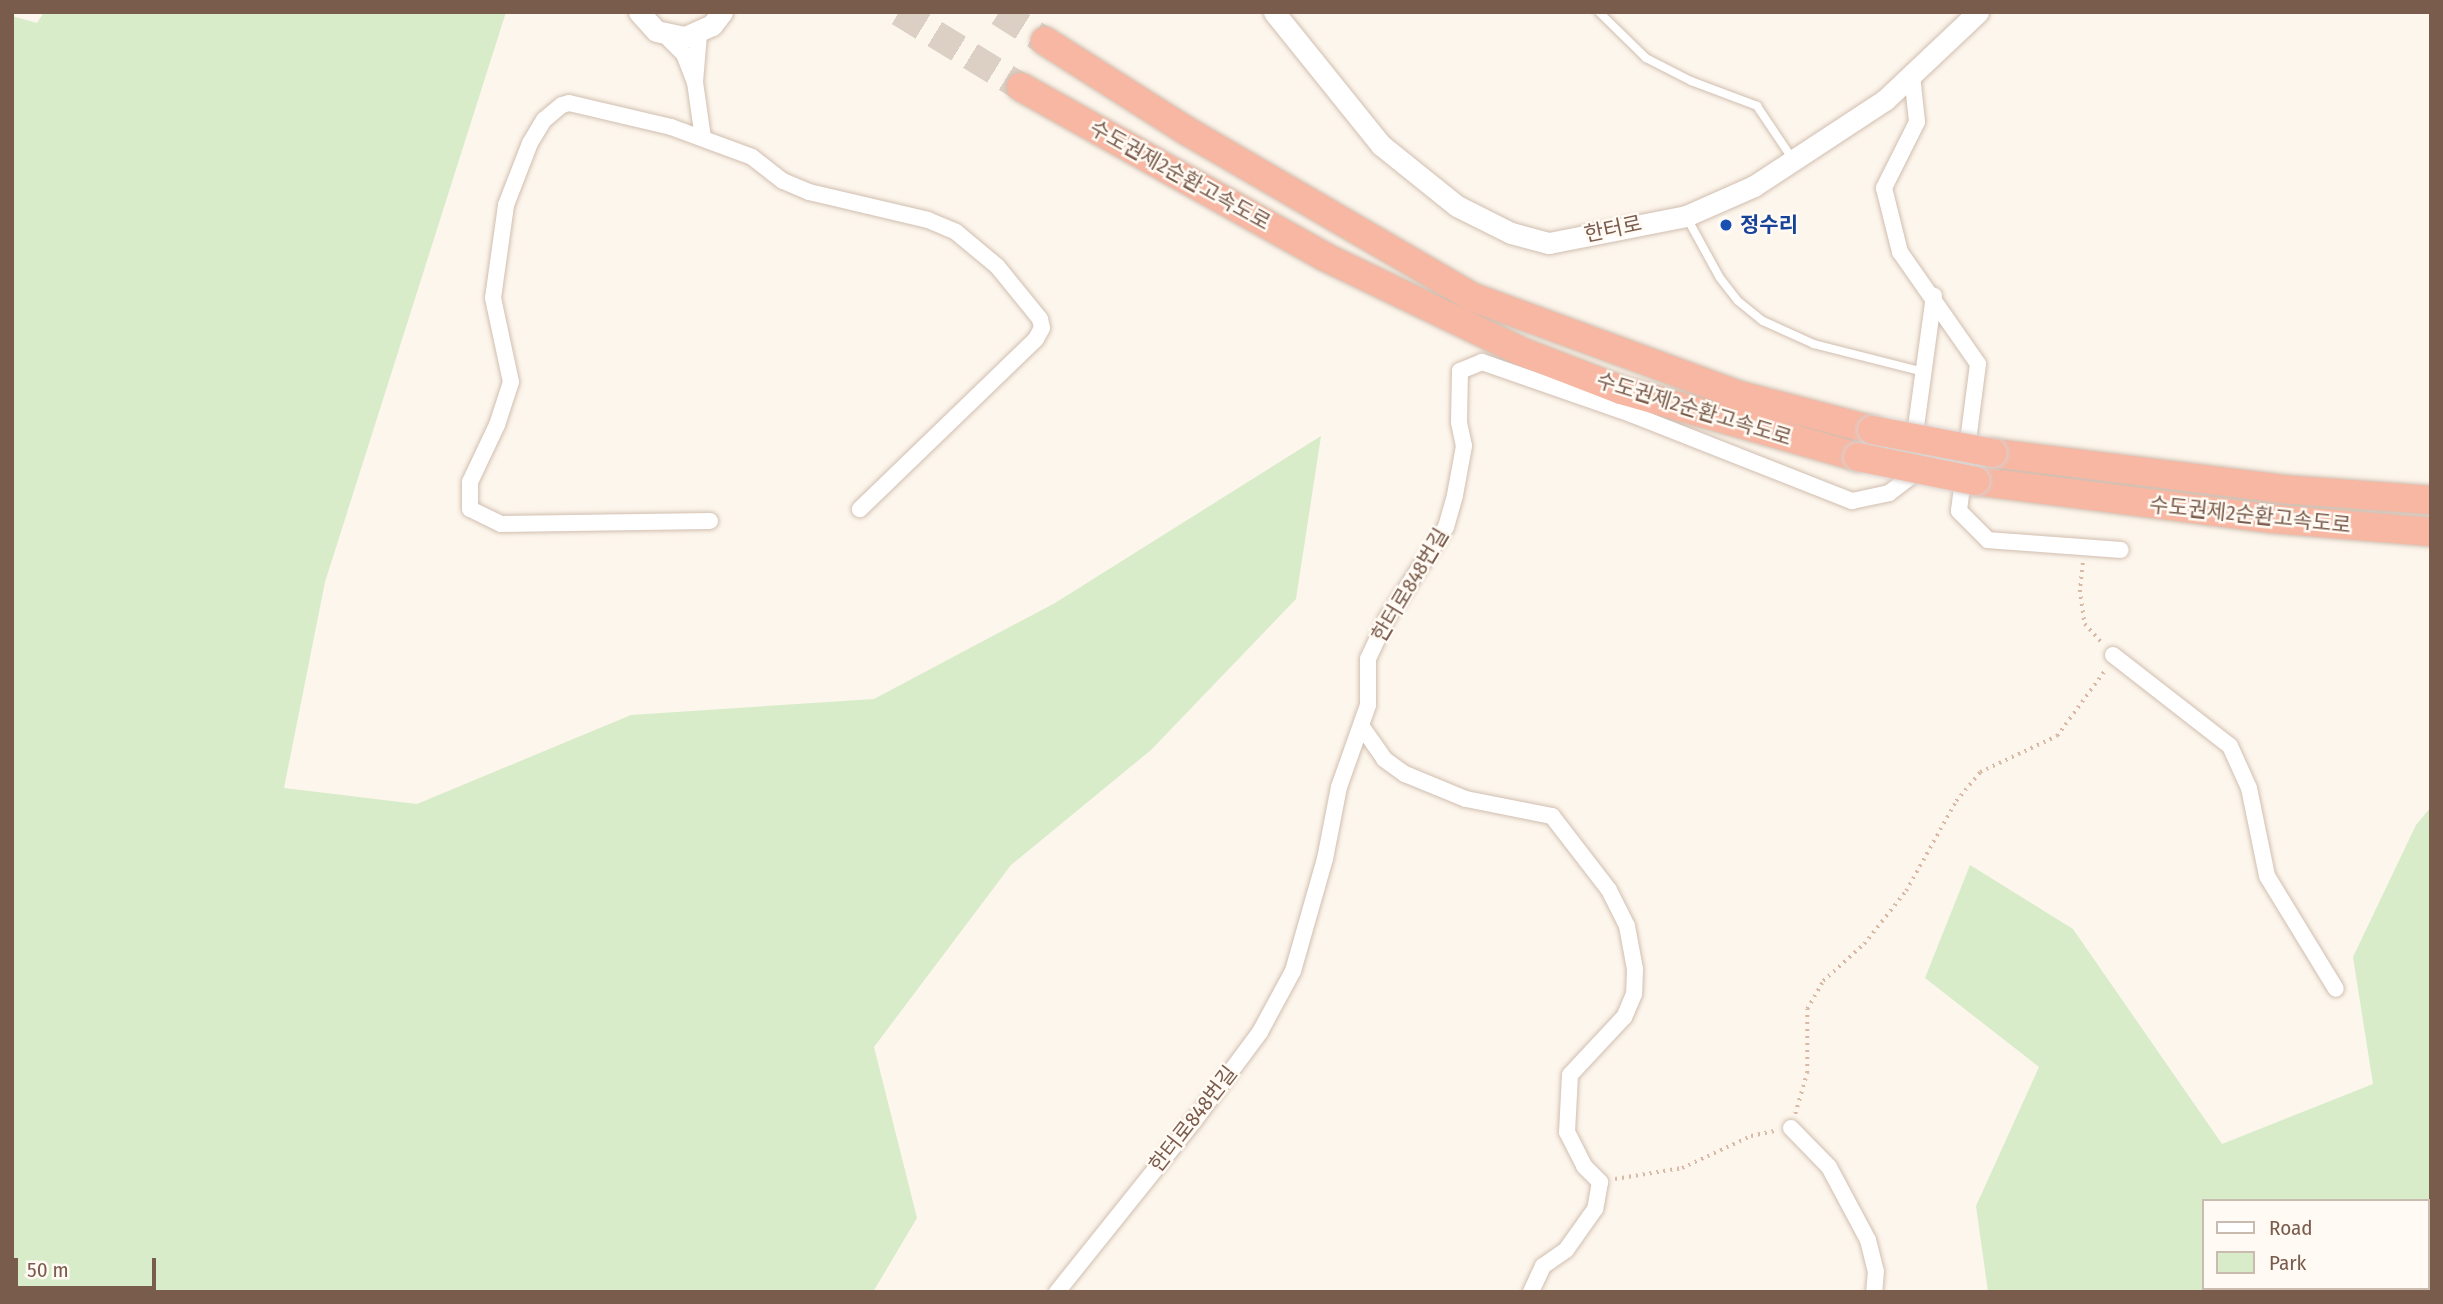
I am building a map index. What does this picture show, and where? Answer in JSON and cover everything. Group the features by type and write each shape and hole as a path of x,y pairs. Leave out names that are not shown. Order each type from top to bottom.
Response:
{"highway":[{"name":"수도권제2순환고속도로","path":"1045,41 1187,131 1472,297 1735,394 1872,430 1993,453 2280,489 2431,500"},
{"name":"수도권제2순환고속도로","path":"1021,87 1325,257 1520,351 1621,390 1858,457 1976,481 2273,519 2431,532"}],"main road":[{"path":"639,12 664,34 685,37 699,34 722,12"},
{"name":"한터로","path":"1274,12 1381,145 1457,206 1511,233 1549,243 1686,216 1754,186 1792,158 1885,100 1978,12"}],"street":[{"path":"664,34 684,54 695,82"},
{"path":"699,34 695,82 703,138"},
{"path":"1912,75 1917,122 1884,188 1900,252 1934,296 1978,364 1959,511 1988,540 2121,550"},
{"path":"710,521 501,524 470,509 466,496 511,382 493,298 506,205 544,120 569,103 703,138 752,157 783,181 809,192 928,220 956,232 997,266 1040,319 1042,328 1036,339 860,509"},
{"name":"한터로848번길","path":"1057,1292 1202,1110 1260,1032 1293,971 1325,859 1339,786 1368,705 1367,659 1387,618 1446,527 1455,495 1464,446 1459,422 1460,371 1482,362 1631,414 1852,500 1889,493 1909,478 1927,373 1934,296"},
{"path":"2113,656 2230,746 2249,788 2267,876 2336,989"},
{"path":"1362,727 1384,759 1405,774 1466,799 1552,816 1609,890 1627,926 1635,969 1634,994 1623,1017 1570,1076 1567,1132 1584,1166 1600,1182 1595,1209 1583,1230 1543,1266 1531,1292"},
{"path":"1791,1128 1829,1167 1868,1240 1876,1271 1874,1292"}],"lane":[{"path":"1599,12 1646,58 1691,81 1757,106 1792,158"},
{"path":"1686,216 1720,278 1738,301 1763,321 1814,344 1927,373"}],"path":[{"path":"1600,1182 1682,1168 1751,1136 1791,1128 1807,1073 1807,1009 1823,981 1864,944 1906,891 1956,801 1980,772 2057,736 2113,656 2085,625 2080,547"}],"green space":[{"path":"44,12 506,12 325,582 284,788 417,804 631,715 874,699 1055,603 1321,436 1296,599 1151,750 1011,865 874,1047 917,1218 873,1292 12,1292 12,16 37,23"},
{"path":"2431,807 2431,1292 1988,1292 1976,1206 2039,1067 1925,978 1970,865 2073,929 2222,1144 2373,1084 2353,957 2416,825"}],"tunnel":[{"path":"899,12 1021,87"},
{"path":"999,12 1045,41"}],"place":[{"name":"정수리","path":"1726,225"}]}
